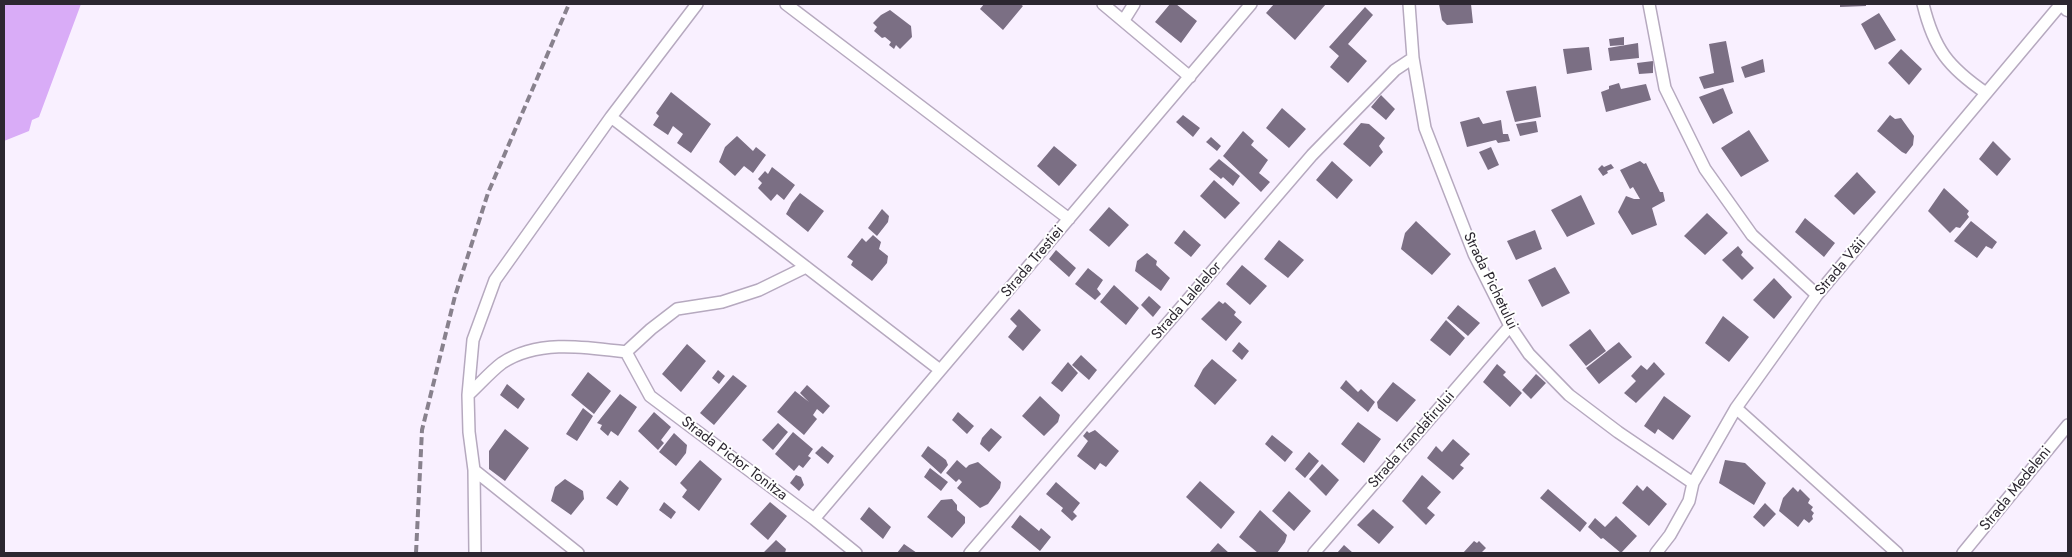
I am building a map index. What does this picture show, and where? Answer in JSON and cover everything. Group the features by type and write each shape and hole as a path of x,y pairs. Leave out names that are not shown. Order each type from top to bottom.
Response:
{"main road":[{"path":"2063,4 2068,8"}],"street":[{"path":"475,553 474,470 469,432 468,395 473,340 495,280 612,117 697,4"},
{"path":"786,4 1069,219"},
{"path":"1103,4 1190,77"},
{"path":"1124,20 1134,4"},
{"name":"Strada Trestiei","path":"814,519 1251,4"},
{"name":"Strada Pichetului","path":"1409,4 1413,58 1424,128 1474,254 1510,326 1529,354 1569,395 1618,432 1693,483"},
{"path":"1650,4 1665,88 1705,169 1752,235 1817,296"},
{"path":"1923,4 1930,31 1944,56 1963,77 1986,93"},
{"name":"Strada Văii","path":"1656,553 1670,535 1689,502 1693,483 1736,408 1817,296 1986,93 2063,4"},
{"name":"Strada Lalelelor","path":"970,553 1312,155 1395,70 1413,58"},
{"path":"612,117 940,370"},
{"path":"468,395 502,363 527,352 577,346 626,352 677,309 722,302 759,290 806,267"},
{"name":"Strada Trandafirului","path":"1314,553 1510,326"},
{"name":"Strada Pictor Tonitza","path":"626,352 650,396 814,519 856,553"},
{"path":"1736,408 1897,553"},
{"name":"Strada Medeleni","path":"1963,553 2068,426"},
{"path":"474,470 578,553"}],"shaded area":[{"path":"4,4 81,4 39,117 32,120 29,131 4,141"}],"building":[{"path":"984,4 1020,4 1023,6 1003,30 980,9"},
{"path":"1170,4 1176,4 1197,21 1181,43 1155,22"},
{"path":"1274,4 1326,4 1295,40 1266,13"},
{"path":"1439,4 1471,4 1473,23 1447,25 1442,20"},
{"path":"1840,4 1866,4 1866,6 1840,7"},
{"path":"1365,7 1373,15 1348,44 1367,61 1348,83 1330,67 1339,56 1329,47"},
{"path":"890,10 911,26 912,37 900,49 896,45 894,49 889,45 891,42 885,37 882,38 874,31 877,27 873,23"},
{"path":"1879,13 1896,40 1875,50 1861,24"},
{"path":"1624,37 1624,45 1610,46 1609,39"},
{"path":"1726,41 1734,82 1704,89 1699,77 1714,73 1709,44"},
{"path":"1638,43 1639,58 1610,61 1608,48"},
{"path":"1589,47 1592,70 1567,74 1563,49"},
{"path":"1901,49 1922,69 1909,85 1888,63"},
{"path":"1763,59 1765,72 1745,78 1741,67"},
{"path":"1653,61 1653,73 1639,74 1637,63"},
{"path":"1619,83 1621,89 1646,84 1651,100 1606,112 1601,92 1609,89 1609,86"},
{"path":"1536,86 1541,117 1515,122 1506,91"},
{"path":"1723,88 1733,113 1713,124 1699,97"},
{"path":"671,92 711,124 691,153 677,143 683,134 673,126 668,135 653,125 659,116 656,113"},
{"path":"1381,95 1395,109 1386,120 1371,107"},
{"path":"1282,108 1306,129 1289,148 1266,128"},
{"path":"1183,115 1200,128 1193,137 1176,122"},
{"path":"1890,115 1895,119 1901,118 1914,136 1913,145 1906,154 1877,131"},
{"path":"1479,117 1483,124 1501,120 1503,134 1508,134 1510,141 1498,143 1496,140 1467,147 1460,122"},
{"path":"1536,121 1538,132 1520,136 1516,124"},
{"path":"1361,123 1369,124 1385,138 1379,146 1383,152 1370,167 1343,144"},
{"path":"1749,130 1769,161 1741,177 1721,148"},
{"path":"1243,131 1254,141 1251,145 1268,160 1259,173 1270,182 1261,192 1223,156"},
{"path":"737,136 753,151 756,147 766,155 753,173 744,166 735,176 719,162 725,147"},
{"path":"1211,137 1221,146 1217,151 1206,142"},
{"path":"1993,141 2011,159 1997,176 1979,159"},
{"path":"1054,146 1077,165 1059,186 1037,166"},
{"path":"1491,147 1499,165 1488,170 1479,152"},
{"path":"1219,159 1240,176 1233,186 1223,177 1221,179 1209,169"},
{"path":"1332,161 1353,180 1337,199 1316,180"},
{"path":"1640,161 1644,164 1646,163 1660,192 1663,192 1665,201 1652,208 1657,225 1632,235 1618,212 1626,196 1640,199 1633,187 1630,189 1620,170"},
{"path":"1611,164 1614,168 1607,171 1608,173 1603,176 1598,169 1602,165 1604,167"},
{"path":"772,167 795,185 784,200 777,194 771,201 758,188 762,183 758,179 765,171 768,174"},
{"path":"1857,172 1876,192 1854,215 1834,196"},
{"path":"1214,180 1240,203 1225,219 1200,196"},
{"path":"1944,188 1969,211 1967,214 1969,217 1960,228 1956,227 1950,233 1928,211"},
{"path":"800,193 824,211 808,232 786,214"},
{"path":"1581,195 1595,224 1567,237 1551,210"},
{"path":"1109,207 1129,225 1109,247 1089,230"},
{"path":"882,209 889,216 888,222 877,236 868,228"},
{"path":"1707,213 1728,233 1705,255 1684,236"},
{"path":"1805,218 1835,243 1824,257 1795,232"},
{"path":"1416,221 1451,254 1432,275 1401,249 1405,233"},
{"path":"1971,221 1997,242 1992,249 1986,246 1977,258 1954,241"},
{"path":"1184,230 1201,245 1191,257 1174,243"},
{"path":"1535,230 1542,249 1516,260 1507,241"},
{"path":"873,235 881,242 879,249 888,256 887,263 872,281 851,265 853,261 847,257 862,238 866,242"},
{"path":"1279,240 1304,260 1288,278 1264,259"},
{"path":"1738,246 1743,252 1741,255 1754,268 1742,280 1722,260"},
{"path":"1056,250 1076,268 1069,277 1049,259"},
{"path":"1147,253 1157,261 1156,265 1170,278 1161,291 1135,271 1137,261"},
{"path":"1242,265 1267,286 1250,305 1226,284"},
{"path":"1555,267 1570,293 1542,307 1528,280"},
{"path":"1088,268 1103,280 1097,289 1101,294 1095,300 1075,284"},
{"path":"1774,278 1792,297 1774,319 1753,300"},
{"path":"1114,285 1139,308 1126,325 1100,302"},
{"path":"1149,296 1161,307 1153,317 1141,305"},
{"path":"1219,301 1223,304 1225,302 1236,312 1234,315 1242,322 1226,341 1201,319"},
{"path":"1458,305 1480,323 1468,336 1447,318"},
{"path":"1019,309 1041,330 1023,351 1008,337 1017,326 1010,319"},
{"path":"1723,316 1749,337 1729,362 1705,343"},
{"path":"1446,320 1465,338 1450,356 1430,340"},
{"path":"1590,329 1606,351 1586,366 1569,345"},
{"path":"1239,342 1249,351 1242,360 1232,351"},
{"path":"1619,342 1632,357 1599,384 1586,368"},
{"path":"687,344 706,361 681,392 662,374"},
{"path":"1081,355 1097,370 1089,380 1072,365"},
{"path":"1212,359 1237,380 1215,405 1194,386 1203,369"},
{"path":"1068,362 1078,373 1062,392 1051,383"},
{"path":"1654,362 1665,374 1636,403 1624,393 1636,381 1631,376 1641,365 1647,370"},
{"path":"1497,364 1506,372 1503,375 1522,393 1510,407 1483,382"},
{"path":"718,370 725,376 719,384 712,378"},
{"path":"588,372 611,391 594,414 571,395"},
{"path":"1536,374 1546,383 1531,399 1522,390"},
{"path":"733,375 747,386 714,425 700,413"},
{"path":"1346,380 1358,392 1361,389 1375,402 1368,412 1340,388"},
{"path":"1393,382 1416,400 1397,422 1378,408 1377,402"},
{"path":"507,384 525,399 518,409 500,395"},
{"path":"807,385 830,406 823,414 817,409 813,415 817,419 804,435 777,412 795,391 809,402 800,393"},
{"path":"620,394 637,407 618,436 611,431 608,436 600,429 602,425 597,423"},
{"path":"1040,396 1060,415 1058,422 1044,436 1022,416"},
{"path":"1664,396 1691,416 1673,440 1658,429 1655,434 1644,426"},
{"path":"583,408 593,416 577,441 566,434"},
{"path":"654,412 671,427 661,440 664,443 658,450 638,431"},
{"path":"958,412 974,426 967,434 952,420"},
{"path":"1358,422 1381,439 1364,463 1341,444"},
{"path":"778,423 788,432 773,450 762,440"},
{"path":"991,428 1002,437 989,452 980,444 982,438"},
{"path":"505,429 529,448 505,481 489,469 489,451"},
{"path":"1095,430 1119,451 1106,467 1100,463 1095,470 1077,456 1088,441 1083,436 1087,431 1089,433"},
{"path":"793,432 813,449 808,456 811,458 803,468 799,465 794,471 775,454"},
{"path":"674,433 687,445 686,453 676,466 659,452"},
{"path":"1272,435 1293,452 1285,462 1265,444"},
{"path":"1453,439 1470,454 1460,465 1464,468 1453,480 1427,458 1436,446 1442,452"},
{"path":"822,446 834,456 828,464 815,453"},
{"path":"928,446 946,460 948,465 941,474 921,456"},
{"path":"1309,452 1319,461 1305,478 1295,469"},
{"path":"700,460 722,479 699,511 682,497 687,490 680,483"},
{"path":"957,460 966,468 978,462 1001,482 1000,488 988,504 980,508 957,488 962,482 959,479 956,482 946,473"},
{"path":"1725,460 1745,463 1766,483 1754,505 1719,483"},
{"path":"1322,464 1339,480 1326,496 1309,479"},
{"path":"930,468 948,482 941,491 924,477"},
{"path":"796,475 801,477 804,485 799,491 790,483"},
{"path":"1422,475 1441,492 1427,508 1435,515 1426,525 1402,501"},
{"path":"565,479 583,491 584,499 571,515 551,501 555,487"},
{"path":"620,480 629,488 617,506 606,498"},
{"path":"1200,481 1235,512 1221,529 1186,497"},
{"path":"1056,482 1080,503 1073,512 1077,516 1072,521 1061,511 1063,508 1046,494"},
{"path":"1637,485 1643,491 1647,486 1667,504 1649,526 1622,503"},
{"path":"1793,487 1798,492 1800,489 1810,499 1808,503 1813,507 1811,510 1814,513 1813,519 1809,523 1804,519 1798,527 1779,511 1783,498"},
{"path":"1548,489 1587,523 1580,532 1540,498"},
{"path":"1289,491 1311,511 1294,531 1272,511"},
{"path":"952,499 957,505 957,510 965,517 965,523 952,538 927,517 941,500"},
{"path":"664,502 676,512 671,519 659,510"},
{"path":"770,502 787,516 768,540 750,524"},
{"path":"1765,503 1776,514 1764,527 1753,517"},
{"path":"869,507 891,527 883,539 860,519"},
{"path":"1373,509 1394,527 1379,544 1357,525"},
{"path":"1260,510 1287,535 1285,542 1277,553 1258,553 1239,537"},
{"path":"1020,515 1039,531 1041,528 1051,537 1040,551 1011,527"},
{"path":"1616,516 1637,536 1621,553 1588,527 1595,518 1605,527"},
{"path":"776,540 786,549 785,553 763,553"},
{"path":"1474,541 1477,543 1479,541 1486,548 1481,553 1463,553"},
{"path":"1218,543 1229,553 1209,553"},
{"path":"904,544 917,553 897,553"},
{"path":"1344,545 1353,553 1337,553"}],"railway":[{"path":"416,553 422,430 455,296 488,193 569,4"}]}
